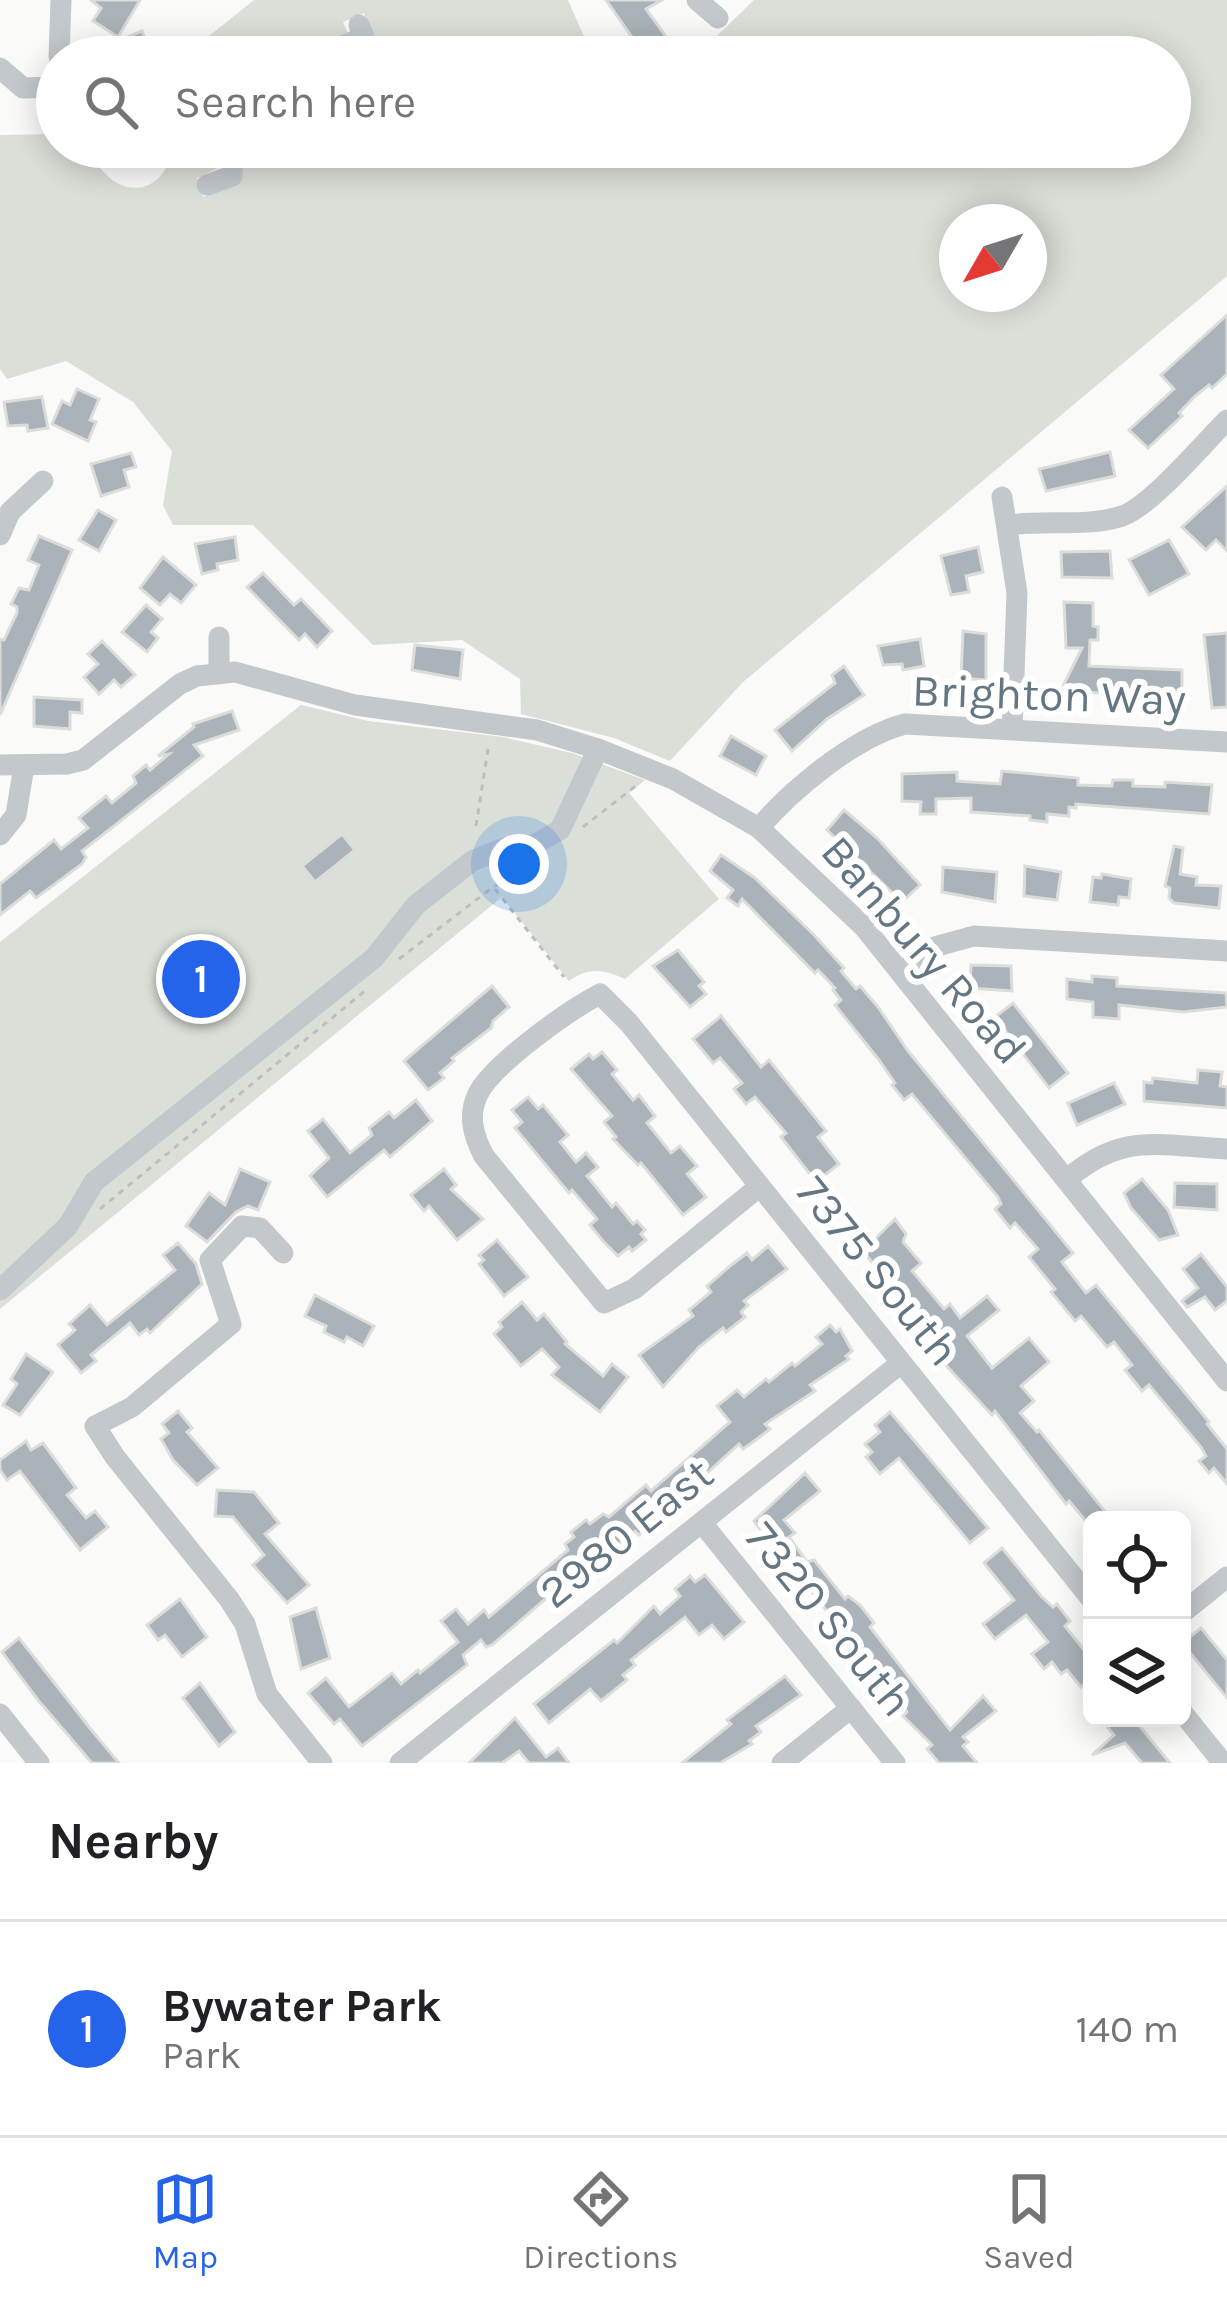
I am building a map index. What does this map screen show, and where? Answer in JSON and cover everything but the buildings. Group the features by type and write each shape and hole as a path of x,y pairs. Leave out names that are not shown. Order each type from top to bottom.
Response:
{"street":[{"path":"60,36 61,0"},
{"path":"697,0 718,18"},
{"path":"358,25 364,36"},
{"path":"0,68 23,88 36,88"},
{"path":"207,185 232,176 232,168"},
{"path":"1009,525 1108,520 1132,512 1227,420"},
{"path":"0,535 10,512 43,481"},
{"path":"1002,497 1015,562 1018,623 1012,729"},
{"path":"0,765 82,760 180,684 219,672 219,637"},
{"name":"Banbury Road","path":"219,672 253,674 315,694 402,713 537,730 673,779 759,828 835,897 901,973 1225,1375"},
{"name":"Brighton Way","path":"759,828 772,812 853,747 886,729 924,724 1227,742"},
{"path":"0,1290 68,1226 94,1182 374,958 416,905 472,861 504,848 548,840 560,830 598,749"},
{"path":"0,836 16,815 24,766"},
{"path":"901,973 934,947 974,936 1227,952"},
{"name":"7375 South","path":"760,1186 634,1289 604,1303 484,1156 474,1137 476,1098 488,1078 572,1009 600,994 629,1023 760,1186 901,1363 1083,1589"},
{"path":"1066,1180 1096,1156 1123,1145 1227,1150"},
{"path":"283,1253 260,1228 242,1226 210,1260 231,1324 132,1407 95,1426 229,1599 244,1624 267,1694 322,1763"},
{"name":"2980 East","path":"400,1763 901,1363"},
{"name":"7320 South","path":"702,1523 895,1763"},
{"path":"1191,1606 1227,1577"},
{"path":"782,1763 850,1708"},
{"path":"0,1714 40,1763"},
{"path":"1191,1723 1223,1763"}],"path":[{"path":"476,826 489,741"},
{"path":"568,839 638,783"},
{"path":"394,962 493,887 551,853"},
{"path":"493,887 564,977"},
{"path":"92,1215 368,988"}],"shaded area":[{"path":"254,0 568,0 584,36 372,36 364,13 343,22 349,36 209,36"},
{"path":"754,0 1227,0 1227,276 743,682 670,761 614,738 521,714 520,679 462,640 373,645 253,525 173,525 163,505 172,451 133,402 66,361 7,379 0,369 0,135 36,134 36,168 101,168 127,187 146,186 166,168 218,168 197,178 203,197 238,184 241,168 1191,168 1191,36 717,36"},
{"path":"301,705 368,721 503,737 572,753 645,780 629,793 719,899 625,979 596,971 569,981 502,897 0,1309 0,942"}],"place":[{"name":"Bywater Park","path":"201,979"}]}
